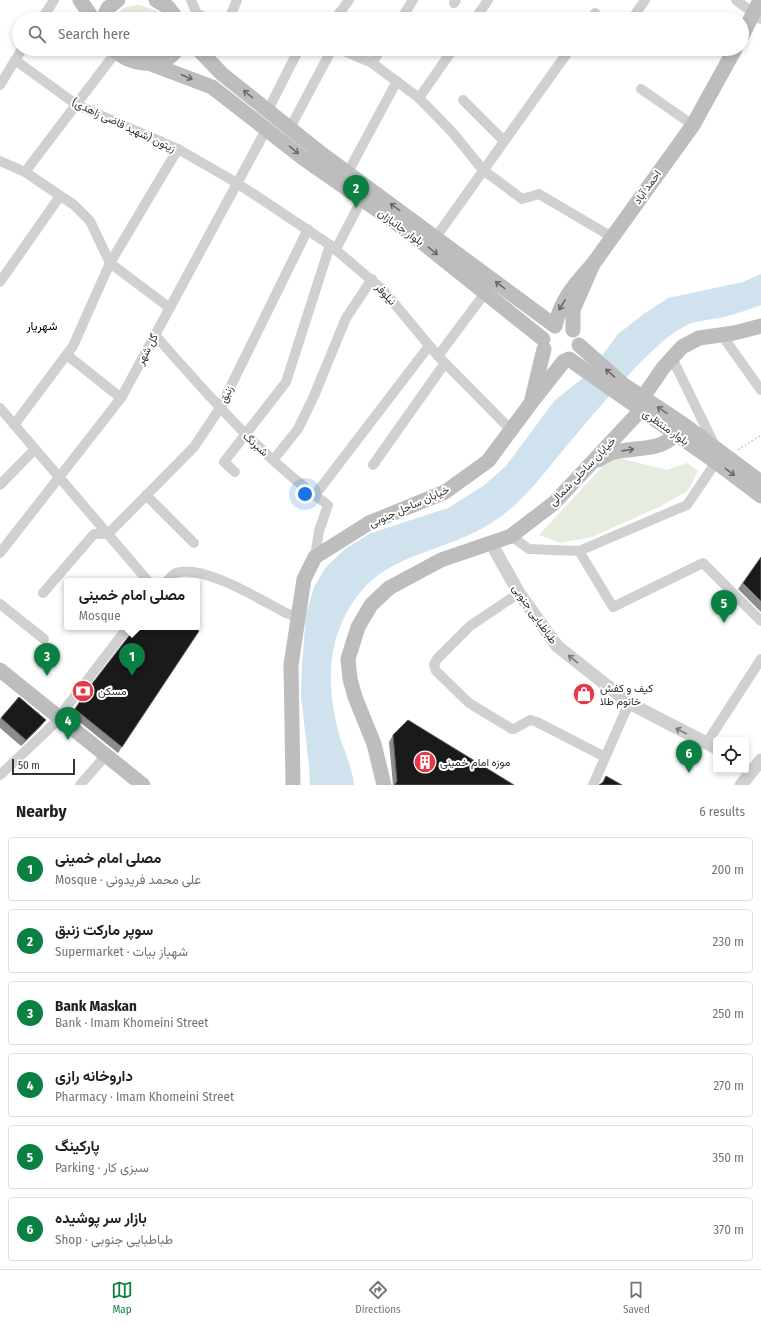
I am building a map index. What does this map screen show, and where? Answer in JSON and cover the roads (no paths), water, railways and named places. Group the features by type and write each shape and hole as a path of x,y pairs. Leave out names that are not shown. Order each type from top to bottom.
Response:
{"main road":[{"path":"80,0 88,12"},
{"path":"107,12 108,8 118,0"},
{"path":"164,2 172,12"},
{"path":"749,25 758,10"},
{"name":"بلوار جانبازان","path":"125,56 136,62 151,64 212,87 303,158 409,232 486,293 544,344"},
{"path":"151,64 164,60 169,56"},
{"name":"بلوار جانبازان","path":"205,56 222,74 290,128 555,326"},
{"name":"احمد آباد","path":"574,330 573,310 593,264 693,125 731,56"},
{"path":"555,326 558,310 565,298 572,287 593,264"},
{"path":"530,403 567,360 576,353 579,345 579,340 574,330 565,325 555,326 550,329 544,344 554,360 567,360"},
{"name":"خیابان ساحلی شمالی","path":"384,785 374,744 355,697 350,679 348,659 358,627 372,605 389,588 441,560 511,536 554,503 592,463 642,404 663,368 682,347 699,338 761,326"},
{"name":"خیابان ساحل جنوبی","path":"315,557 369,522 445,492 488,461 530,403 544,344"},
{"name":"بلوار منتظری","path":"579,345 592,366 621,389 761,482"},
{"name":"بلوار منتظری","path":"567,360 592,366"},
{"path":"592,463 613,452 660,446 668,442 680,429"},
{"name":"بلوار منتظری","path":"720,456 761,496"},
{"path":"293,785 291,666 304,579 315,557"},
{"path":"0,670 129,785"},
{"path":"0,680 143,785"}],"street":[{"path":"46,12 54,0"},
{"path":"191,0 196,12"},
{"path":"232,12 237,0"},
{"path":"340,12 349,0"},
{"path":"480,12 488,0"},
{"path":"637,12 645,0"},
{"path":"736,0 758,10"},
{"path":"404,12 408,2"},
{"path":"0,86 18,56"},
{"path":"25,172 77,105 111,56"},
{"path":"268,110 295,56"},
{"path":"290,128 328,56"},
{"path":"356,56 372,63 419,98 453,133 483,170 522,199 539,194 612,237"},
{"path":"372,63 376,56"},
{"path":"419,98 449,56"},
{"path":"436,237 565,56"},
{"name":"زیتون (شهید قاضی زاهدی)","path":"15,60 77,105 178,149 238,183"},
{"path":"348,172 397,81"},
{"path":"641,89 693,125"},
{"path":"463,100 504,141"},
{"name":"گل شهر","path":"0,553 121,398 238,183 266,128"},
{"path":"14,425 73,346 110,263 178,149"},
{"path":"0,161 25,172 74,205 90,220 110,263 170,308"},
{"name":"نیلوفر","path":"238,183 308,229 333,247 372,279 394,302 429,346 511,430"},
{"path":"0,282 60,196"},
{"path":"235,472 224,462 286,382 333,247 362,199"},
{"name":"زنبق","path":"108,534 194,447 220,408 308,229"},
{"path":"274,459 298,429 314,396 346,318 372,279"},
{"path":"373,465 441,359 486,293"},
{"name":"شبرنگ","path":"155,334 220,408 246,435 315,496 328,505 319,531 315,557"},
{"path":"721,334 761,390"},
{"path":"315,496 429,346"},
{"path":"67,355 121,398"},
{"path":"511,536 530,549 579,551 687,505 720,456 672,358"},
{"path":"0,408 145,578"},
{"path":"0,485 35,449"},
{"path":"146,495 194,543"},
{"path":"43,593 94,534 108,534"},
{"name":"طباطبایی جنوبی","path":"491,543 519,594 557,646 629,702 711,746"},
{"path":"579,551 613,607 703,563 761,621"},
{"path":"170,578 175,573 191,571 214,577 286,613 298,617"},
{"path":"519,594 470,626 437,659 434,665 436,671 469,703 512,729 530,720 537,722 605,757"},
{"path":"0,604 44,639"},
{"path":"0,775 56,721 126,630"},
{"path":"711,746 761,659"},
{"path":"593,785 629,702"},
{"path":"80,785 101,761"},
{"path":"741,785 756,765"}],"water":[{"path":"761,274 761,305 724,317 689,324 665,339 616,388 531,488 508,511 478,531 390,567 371,581 355,599 341,625 336,639 331,668 334,712 341,741 351,768 354,785 310,785 301,696 302,666 306,614 314,587 326,567 345,549 371,533 448,508 483,486 506,466 555,400 588,374 618,334 645,313 668,298 743,282"}],"place":[{"name":"سوپر مارکت زنبق","path":"356,208"},
{"name":"پارکینگ","path":"724,623"},
{"name":"Bank Maskan","path":"47,676"},
{"name":"مصلی امام خمینی","path":"132,676"},
{"name":"مسکن","path":"83,691"},
{"name":"کیف و کفش خانوم طلا","path":"584,694"},
{"name":"داروخانه رازی","path":"68,740"},
{"name":"موزه امام خمینی","path":"425,762"},
{"name":"بازار سر پوشیده","path":"689,773"}],"district":[{"name":"شهریار","path":"42,326"}]}
